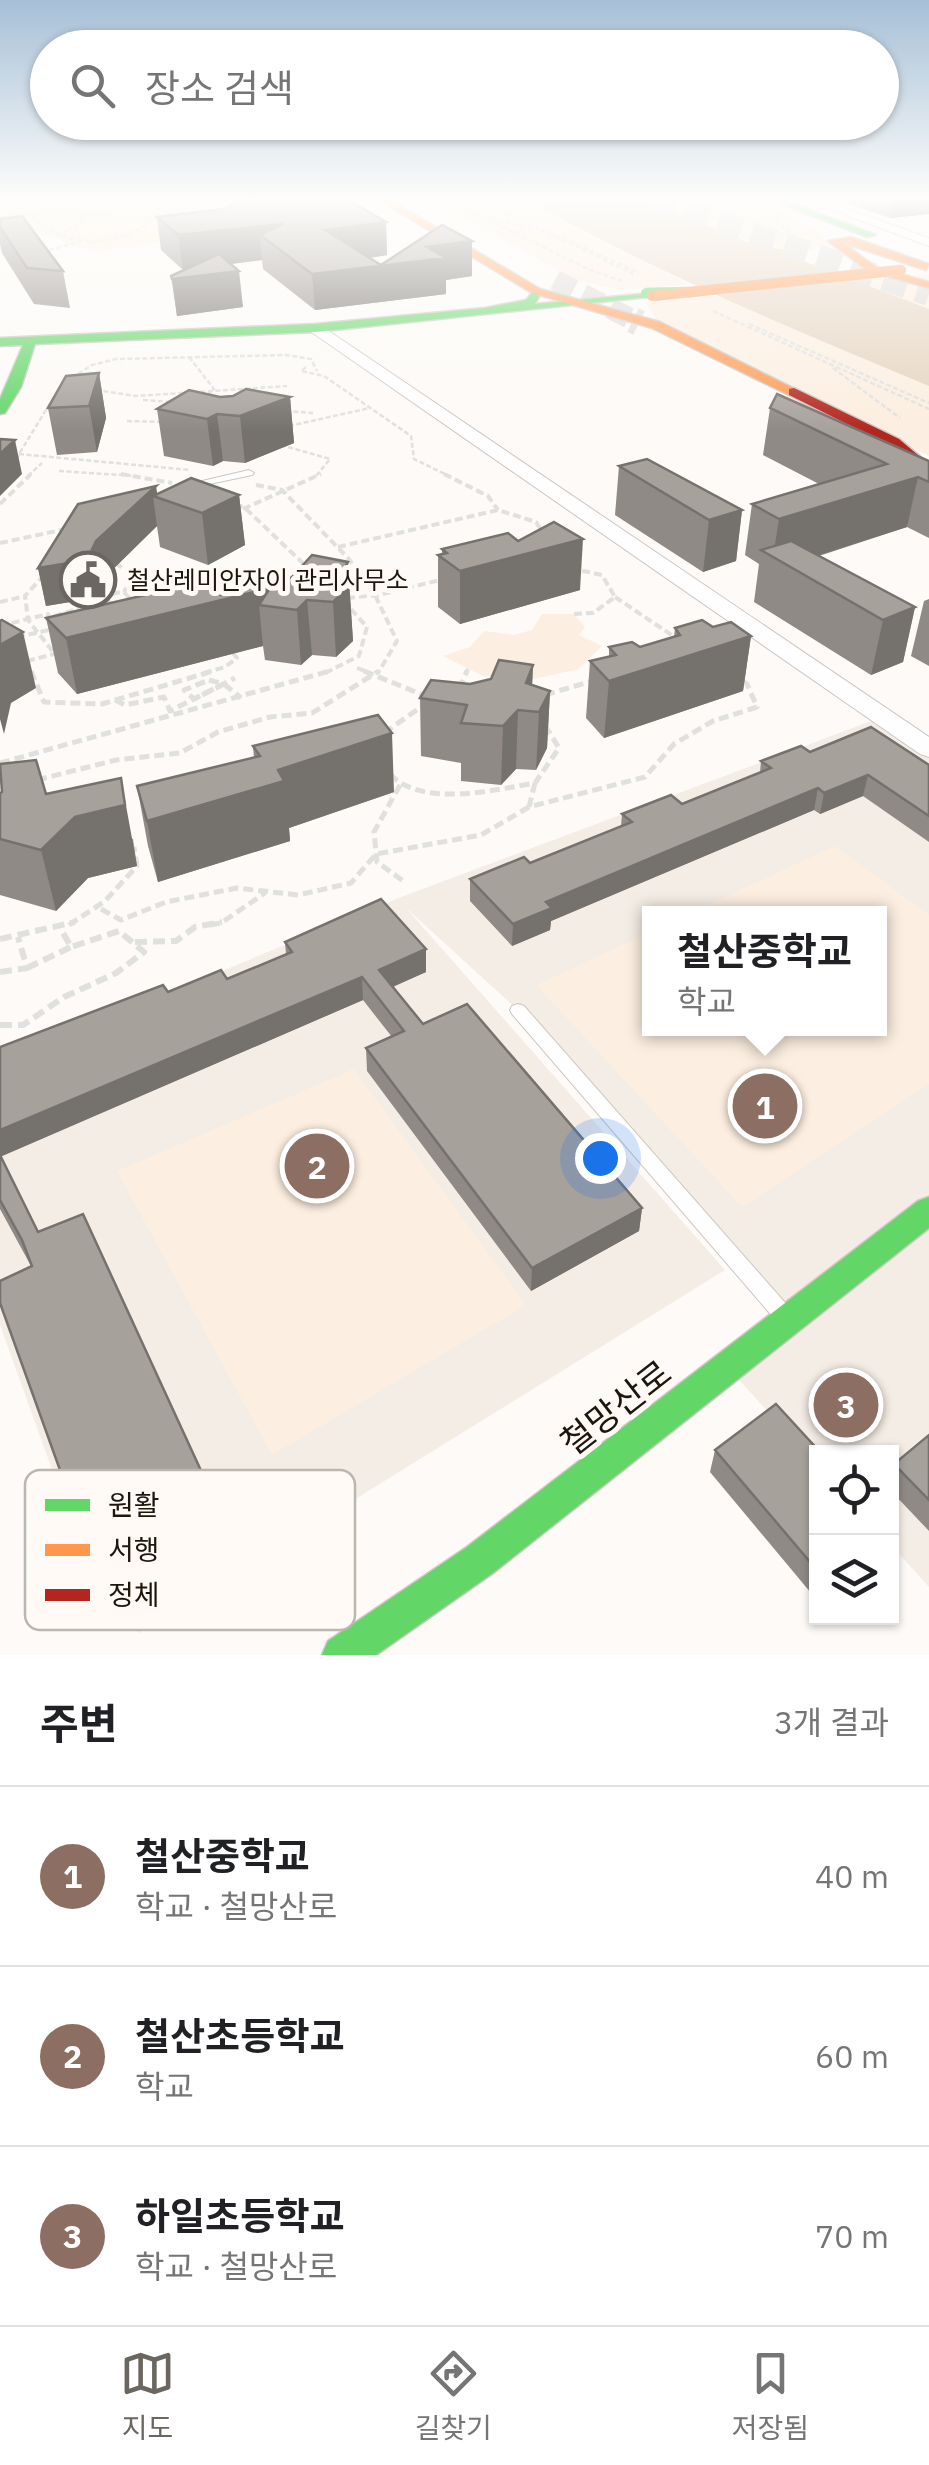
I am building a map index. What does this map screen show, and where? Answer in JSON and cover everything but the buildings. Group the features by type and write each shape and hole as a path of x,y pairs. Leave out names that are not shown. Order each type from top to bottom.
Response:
{"main road":[{"path":"539,277 850,418 894,442 921,467"},
{"path":"541,277 589,302"},
{"path":"546,277 697,371"},
{"path":"0,342 316,328 589,302 604,292 693,292 814,277"},
{"path":"475,314 530,302 638,307 642,291"},
{"path":"0,410 14,387 30,341"},
{"path":"864,453 921,467"},
{"name":"철망산로","path":"342,1655 480,1560 929,1210"}],"street":[{"path":"316,328 929,750"}],"lane":[{"path":"182,487 248,478"},
{"path":"518,1010 787,1320"}],"path":[{"path":"608,277 642,291"},
{"path":"15,461 64,383 92,365 116,360 286,354 310,359 318,371 306,367 301,371 304,374 324,376 411,436 414,459 488,496 498,510"},
{"path":"189,357 214,389"},
{"path":"826,363 900,418"},
{"path":"64,383 78,387"},
{"path":"97,390 148,395 288,386"},
{"path":"208,410 204,398 214,389"},
{"path":"138,406 148,395"},
{"path":"143,400 181,403"},
{"path":"284,427 370,408"},
{"path":"276,410 313,413"},
{"path":"127,421 178,422"},
{"path":"232,515 321,474 330,459 277,444"},
{"path":"19,454 207,471"},
{"path":"0,504 42,463"},
{"path":"59,470 124,474 182,487"},
{"path":"22,784 116,760 180,753 218,732 270,716 312,712 376,676 396,641 378,595 338,547 292,507 282,490 248,478"},
{"path":"244,508 320,580"},
{"path":"338,547 498,510 536,522 546,538"},
{"path":"0,543 71,528"},
{"path":"109,562 126,566 134,575 124,592"},
{"path":"0,602 25,596 53,566"},
{"path":"574,569 602,576 615,598 686,644"},
{"path":"0,763 322,675 360,656 367,626 343,600 456,576"},
{"path":"113,606 104,595 124,592"},
{"path":"101,616 130,598 124,592"},
{"path":"25,596 28,620 54,654"},
{"path":"574,614 593,613 615,598"},
{"path":"48,618 100,602"},
{"path":"10,639 52,629 48,614 0,627 26,660 44,702 102,704 225,667 237,658 226,646"},
{"path":"68,619 85,617"},
{"path":"13,659 26,660 70,650"},
{"path":"357,668 433,700 376,738"},
{"path":"454,700 468,669"},
{"path":"101,909 121,920 166,902 237,888 298,895 351,883 376,854 481,835 529,806 645,776 674,744 713,721 757,707 747,684 732,674"},
{"path":"164,685 170,711 235,678"},
{"path":"529,700 601,678"},
{"path":"194,699 184,690 209,680 224,684 241,698"},
{"path":"116,700 124,705 164,697"},
{"path":"529,806 534,783 559,748 539,716"},
{"path":"388,770 400,785 460,796 534,783"},
{"path":"400,785 374,832 377,862 406,883"},
{"path":"0,939 62,931 101,909 137,866 133,838"},
{"path":"132,942 176,941 195,927 221,923 267,892"},
{"path":"62,931 72,947"},
{"path":"0,972 27,968 120,931 144,952 116,973 64,996 23,1024 0,1025"},
{"path":"18,936 27,968"}],"shaded area":[{"path":"572,277 676,277 690,284 621,290"},
{"path":"678,277 846,277 929,309 929,386"},
{"path":"929,277 929,456 656,320 646,303"},
{"path":"542,614 574,614 585,627 579,635 602,646 578,669 529,680 483,676 443,656 470,647 484,631 514,635 532,630"},
{"path":"882,717 929,749 929,1587 899,1554 899,1445 809,1445 809,1456 719,1358 786,1320 518,1010 406,908 725,1270 355,1499 355,1470 52,1470 0,1325 0,1063 396,899"},
{"path":"835,846 929,915 929,1084 742,1207 536,985 642,936 642,1036 887,1036 887,906 705,906"},
{"path":"354,1069 526,1305 272,1455 117,1171"}],"tunnel":[{"path":"880,277 929,294"},
{"path":"555,280 637,322"},
{"path":"633,320 637,322"}],"traffic: fast":[{"path":"475,314 530,302 536,291"},
{"path":"646,293 693,292"},
{"path":"0,342 315,328 652,296"},
{"path":"0,410 14,387 30,341"},
{"path":"342,1655 480,1560 929,1210"}],"traffic: slow":[{"path":"513,277 536,291 656,325 794,392"},
{"path":"652,296 832,277"},
{"path":"901,277 929,285"}],"traffic: jam":[{"path":"794,392 894,442 918,461"}],"place":[{"name":"철산레미안자이 관리사무소","path":"88,580"},
{"name":"철산중학교","path":"765,1106"},
{"name":"철산초등학교","path":"317,1166"},
{"name":"하일초등학교","path":"846,1405"}]}
